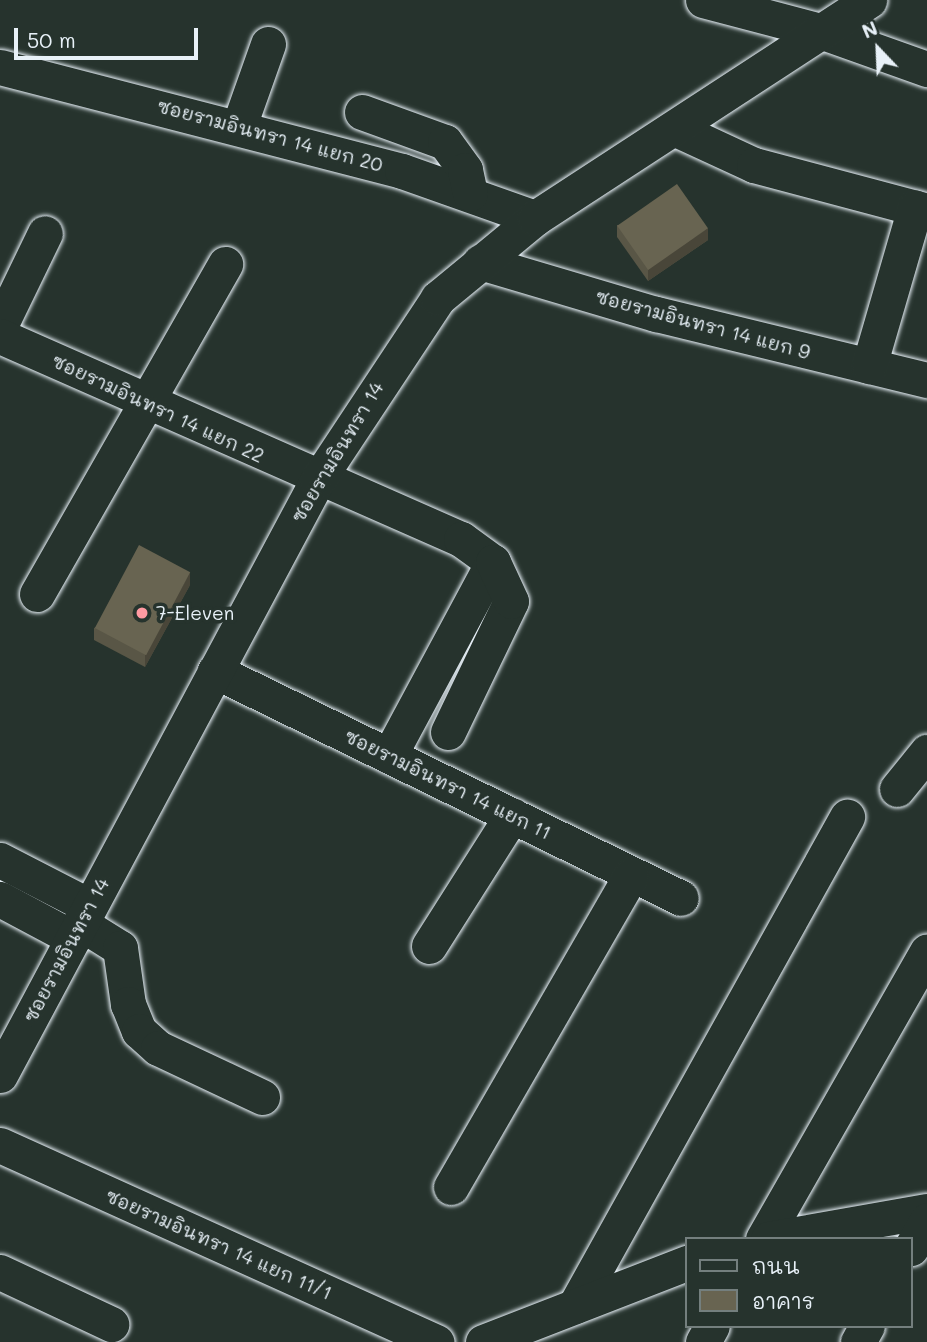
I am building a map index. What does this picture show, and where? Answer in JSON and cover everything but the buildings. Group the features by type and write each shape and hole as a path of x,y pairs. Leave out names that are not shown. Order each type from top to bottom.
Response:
{"street":[{"path":"703,0 820,31 927,69"},
{"name":"ซอยรามอินทรา 14","path":"0,1075 317,481 407,338 438,298 535,218 676,130 869,0"},
{"path":"239,127 268,44"},
{"name":"ซอยรามอินทรา 14 แยก 20","path":"0,67 239,127 470,192 535,218"},
{"path":"362,112 445,142 465,170 470,192"},
{"path":"676,130 754,165 921,209 869,366"},
{"path":"0,326 46,233"},
{"name":"ซอยรามอินทรา 14 แยก 9","path":"480,262 927,380"},
{"path":"37,594 225,264"},
{"name":"ซอยรามอินทรา 14 แยก 22","path":"0,336 317,481 461,539 493,562"},
{"path":"449,732 511,601 493,562"},
{"path":"389,756 493,562"},
{"name":"ซอยรามอินทรา 14 แยก 11","path":"215,671 681,898"},
{"path":"897,789 927,752"},
{"path":"429,946 512,815"},
{"path":"575,1306 847,817"},
{"path":"0,860 80,923 120,948 128,1004 139,1031 158,1048 262,1097"},
{"path":"451,1186 631,875"},
{"path":"0,900 80,923"},
{"path":"764,1237 927,952"},
{"name":"ซอยรามอินทรา 14 แยก 11/1","path":"0,1145 437,1342"},
{"path":"779,1237 927,1211"},
{"path":"913,1244 927,1220"},
{"path":"483,1342 685,1264"},
{"path":"0,1272 111,1324"}],"place":[{"name":"7-Eleven","path":"142,613"}]}
